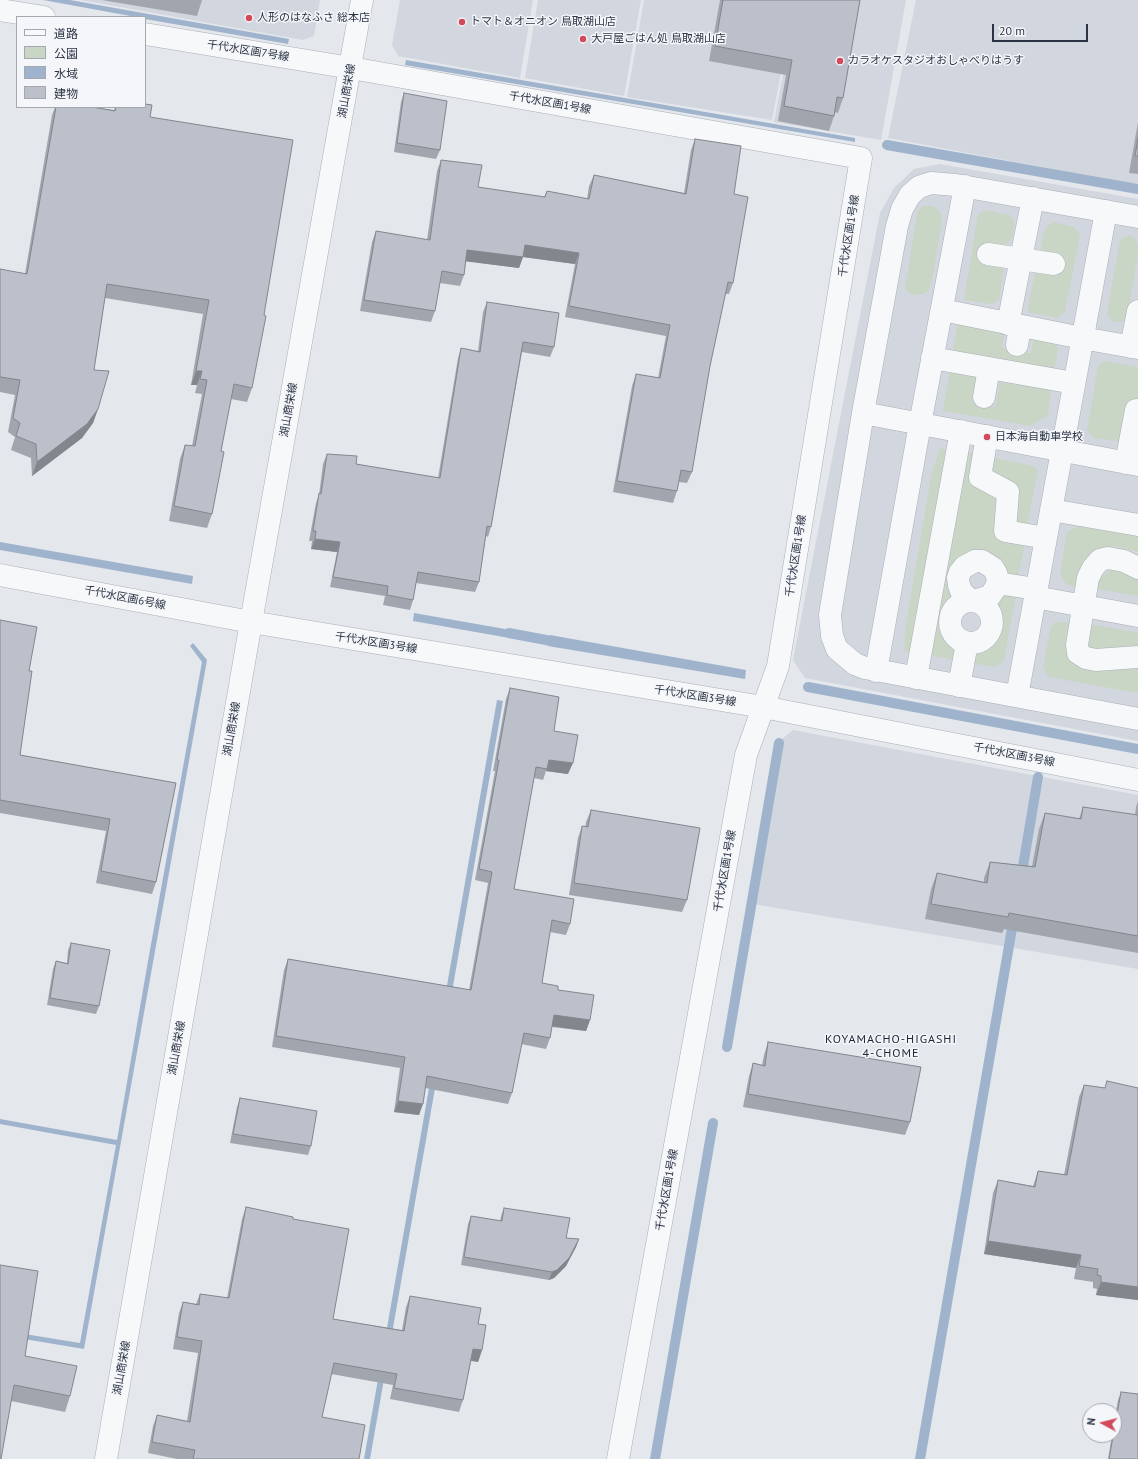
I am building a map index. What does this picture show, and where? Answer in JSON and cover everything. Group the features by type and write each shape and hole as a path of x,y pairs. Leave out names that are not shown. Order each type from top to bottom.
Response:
{"street":[{"name":"湖山商栄線","path":"106,1459 251,622 362,0"},
{"path":"0,10 38,16"},
{"name":"千代水区画7号線","path":"146,34 351,68"},
{"name":"千代水区画1号線","path":"351,68 862,158 778,666 746,755 618,1459"},
{"path":"1138,217 965,186 931,183 919,188 910,195 902,208 897,226 863,413 830,615 832,636 838,649 855,664 866,668 1138,719"},
{"path":"876,671 932,358 965,186"},
{"path":"1015,332 1021,259 1033,198"},
{"path":"1017,696 1106,211"},
{"path":"988,254 1054,264"},
{"path":"942,310 1015,332 1082,338 1135,347 1138,311"},
{"path":"932,358 1074,383"},
{"path":"984,398 989,368"},
{"path":"863,413 1132,464 1136,410 1138,410"},
{"path":"916,678 961,431"},
{"path":"987,436 980,477 1008,492 1005,531 1046,538"},
{"path":"1051,510 1138,525"},
{"path":"1138,568 1116,559 1108,558 1100,560 1093,568 1088,578 1076,646 1078,653 1086,658 1096,660 1138,657"},
{"path":"997,583 994,592 990,596 974,601 960,603 955,608 951,614 950,627 953,634 958,639 967,643 978,642 989,633 992,619 986,607 980,603 974,601 965,596 958,585 960,572 964,567 975,561 982,561 988,563 996,573 997,583"},
{"name":"千代水区画6号線","path":"0,575 251,622"},
{"path":"997,583 1084,606 1138,616"},
{"name":"千代水区画3号線","path":"251,622 762,707 1138,780"},
{"path":"959,686 967,643"}],"shaded area":[{"name":"人形のはなふさ 総本店","path":"81,0 320,0 314,36 303,40"},
{"name":"トマト＆オニオン 鳥取湖山店","path":"400,0 533,0 520,78 398,56 392,45"},
{"name":"大戸屋ごはん処 鳥取湖山店","path":"538,0 641,0 624,96 525,78"},
{"path":"644,0 795,0 772,120 627,97"},
{"name":"カラオケスタジオおしゃべりはうす","path":"797,0 906,0 881,140 774,122"},
{"path":"916,0 1138,0 1138,185 888,138"},
{"name":"日本海自動車学校","path":"940,164 1138,199 1138,741 805,678 793,660 880,213 894,188 914,169"},
{"path":"793,730 1138,795 1138,969 747,903 776,741 780,742"}],"green space":[{"path":"922,206 932,206 940,211 942,220 932,281 928,291 923,294 914,295 905,290 917,213"},
{"path":"986,210 1010,215 1015,224 1012,238 1003,247 984,244 980,261 998,264 1004,269 999,300 991,304 964,300 978,214"},
{"path":"1054,222 1074,227 1080,234 1065,312 1057,318 1027,312 1035,272 1058,276 1063,256 1041,250 1044,232 1047,226"},
{"path":"1128,235 1134,237 1138,245 1138,252 1127,318 1121,322 1113,322 1107,314 1120,240"},
{"path":"958,323 1005,330 1002,348 1031,353 1034,337 1053,341 1058,349 1054,370 959,358 953,350"},
{"path":"1106,361 1138,367 1138,402 1128,401 1125,432 1122,438 1117,441 1094,438 1087,430 1098,366"},
{"path":"950,370 978,374 972,403 995,407 1001,377 1051,387 1048,415 1030,426 943,411"},
{"path":"940,448 948,450 912,653 904,651 906,624 932,472"},
{"path":"966,452 979,455 1026,539 1017,580 1007,578 985,555 946,611 944,619 946,633 951,640 962,649 959,661 928,655"},
{"path":"988,457 1034,466 1038,471 1026,530 1009,528 1013,490 985,473"},
{"path":"1077,526 1138,536 1138,552 1114,546 1105,548 1076,587 1066,584 1060,574 1067,532"},
{"path":"1112,568 1138,575 1138,596 1096,589 1097,581"},
{"path":"1005,594 1016,594 1004,661 995,667 971,663 973,650 985,647 994,640 997,634 1000,620 996,605"},
{"path":"1056,622 1074,622 1071,650 1138,665 1138,693 1049,677 1043,668 1051,626"},
{"path":"1090,624 1138,633 1138,648 1105,652 1086,647"}],"water":[{"path":"43,0 70,0 289,39 288,44 146,19 146,16 131,16"},
{"path":"406,60 855,138 855,142 405,65"},
{"path":"0,542 193,576 192,584 0,550"},
{"path":"414,613 522,632 521,640 413,621"},
{"path":"550,635 746,670 745,679 548,646"},
{"path":"193,643 207,660 84,1349 0,1335 0,1330 80,1343 116,1145 0,1124 0,1119 117,1140 202,662 190,646"},
{"path":"497,700 503,701 370,1459 364,1459"}],"building":[{"path":"723,0 860,0 843,98 837,97 834,116 784,106 792,60 715,46"},
{"path":"404,93 447,101 440,150 397,143"},
{"path":"146,104 152,105 150,117 293,140 264,315 266,316 252,388 234,384 221,451 224,452 212,514 174,506 185,445 195,446 207,380 200,379 202,371 196,371 209,300 107,284 94,370 109,371 98,409 87,424 37,462 36,444 16,436 20,423 13,418 20,380 0,377 0,269 27,274 56,108 98,108 115,111 116,108 146,108"},
{"path":"1138,138 1138,156 1135,156"},
{"path":"695,139 741,146 734,194 748,197 733,283 728,282 710,366 692,472 681,470 677,491 617,481 636,374 660,378 670,325 569,306 579,253 525,245 523,257 467,250 464,275 442,271 435,311 364,300 376,231 430,240 441,160 482,165 478,187 545,197 547,191 589,199 594,175 686,194"},
{"path":"487,302 559,313 554,347 523,342 491,527 487,526 479,582 418,572 413,600 387,595 388,586 333,577 340,542 315,539 316,531 313,531 319,493 321,494 327,454 357,456 356,464 440,478 461,348 480,352"},
{"path":"0,620 37,627 29,671 32,671 20,755 176,783 156,882 101,871 110,819 0,800"},
{"path":"510,688 559,697 554,731 578,735 573,763 549,760 547,769 536,767 514,889 574,899 570,924 552,920 542,983 558,986 558,990 594,995 590,1020 554,1015 550,1038 524,1033 512,1093 427,1076 423,1104 398,1101 405,1057 276,1036 288,959 471,990 492,872 479,869 499,760 497,760"},
{"path":"1083,807 1138,815 1138,936 1009,913 1008,917 931,904 937,873 987,883 990,862 1035,867 1045,813 1081,819"},
{"path":"591,810 700,828 687,900 574,883 582,826 588,827"},
{"path":"71,943 110,950 99,1006 50,998 56,961 68,964"},
{"path":"768,1042 921,1067 910,1122 748,1094 753,1063 765,1066"},
{"path":"1107,1081 1138,1088 1138,1287 1101,1282 1101,1276 1097,1275 1098,1269 1079,1266 1081,1255 988,1241 998,1180 1035,1187 1038,1171 1067,1175 1084,1085 1105,1088"},
{"path":"240,1098 317,1111 311,1146 233,1134"},
{"path":"246,1207 293,1217 293,1219 349,1229 333,1319 404,1331 410,1296 481,1308 478,1324 486,1325 482,1350 473,1349 463,1400 394,1388 397,1374 334,1363 322,1417 365,1425 359,1459 193,1459 195,1450 152,1442 157,1415 190,1422 202,1341 177,1337 183,1302 199,1305 200,1294 229,1298"},
{"path":"504,1208 570,1218 566,1238 579,1239 569,1258 557,1270 552,1272 464,1257 471,1216 502,1221"},
{"path":"0,1265 38,1271 25,1356 77,1366 70,1396 14,1385 1,1459 0,1459"},
{"path":"1121,1392 1138,1394 1138,1459 1109,1459 1112,1443 1122,1443 1122,1403 1119,1403"}],"waterway":[{"path":"887,145 1138,189"},
{"path":"509,633 562,643"},
{"path":"808,687 1138,749"},
{"path":"727,1047 779,743"},
{"path":"1021,878 1038,777"},
{"path":"920,1459 1014,917"},
{"path":"655,1459 713,1123"}],"place":[{"name":"人形のはなふさ 総本店","path":"249,18"},
{"name":"トマト＆オニオン 鳥取湖山店","path":"462,22"},
{"name":"大戸屋ごはん処 鳥取湖山店","path":"583,39"},
{"name":"カラオケスタジオおしゃべりはうす","path":"840,61"},
{"name":"日本海自動車学校","path":"987,437"}],"district":[{"name":"KOYAMACHO-HIGASHI 4-CHOME","path":"891,1047"}]}
